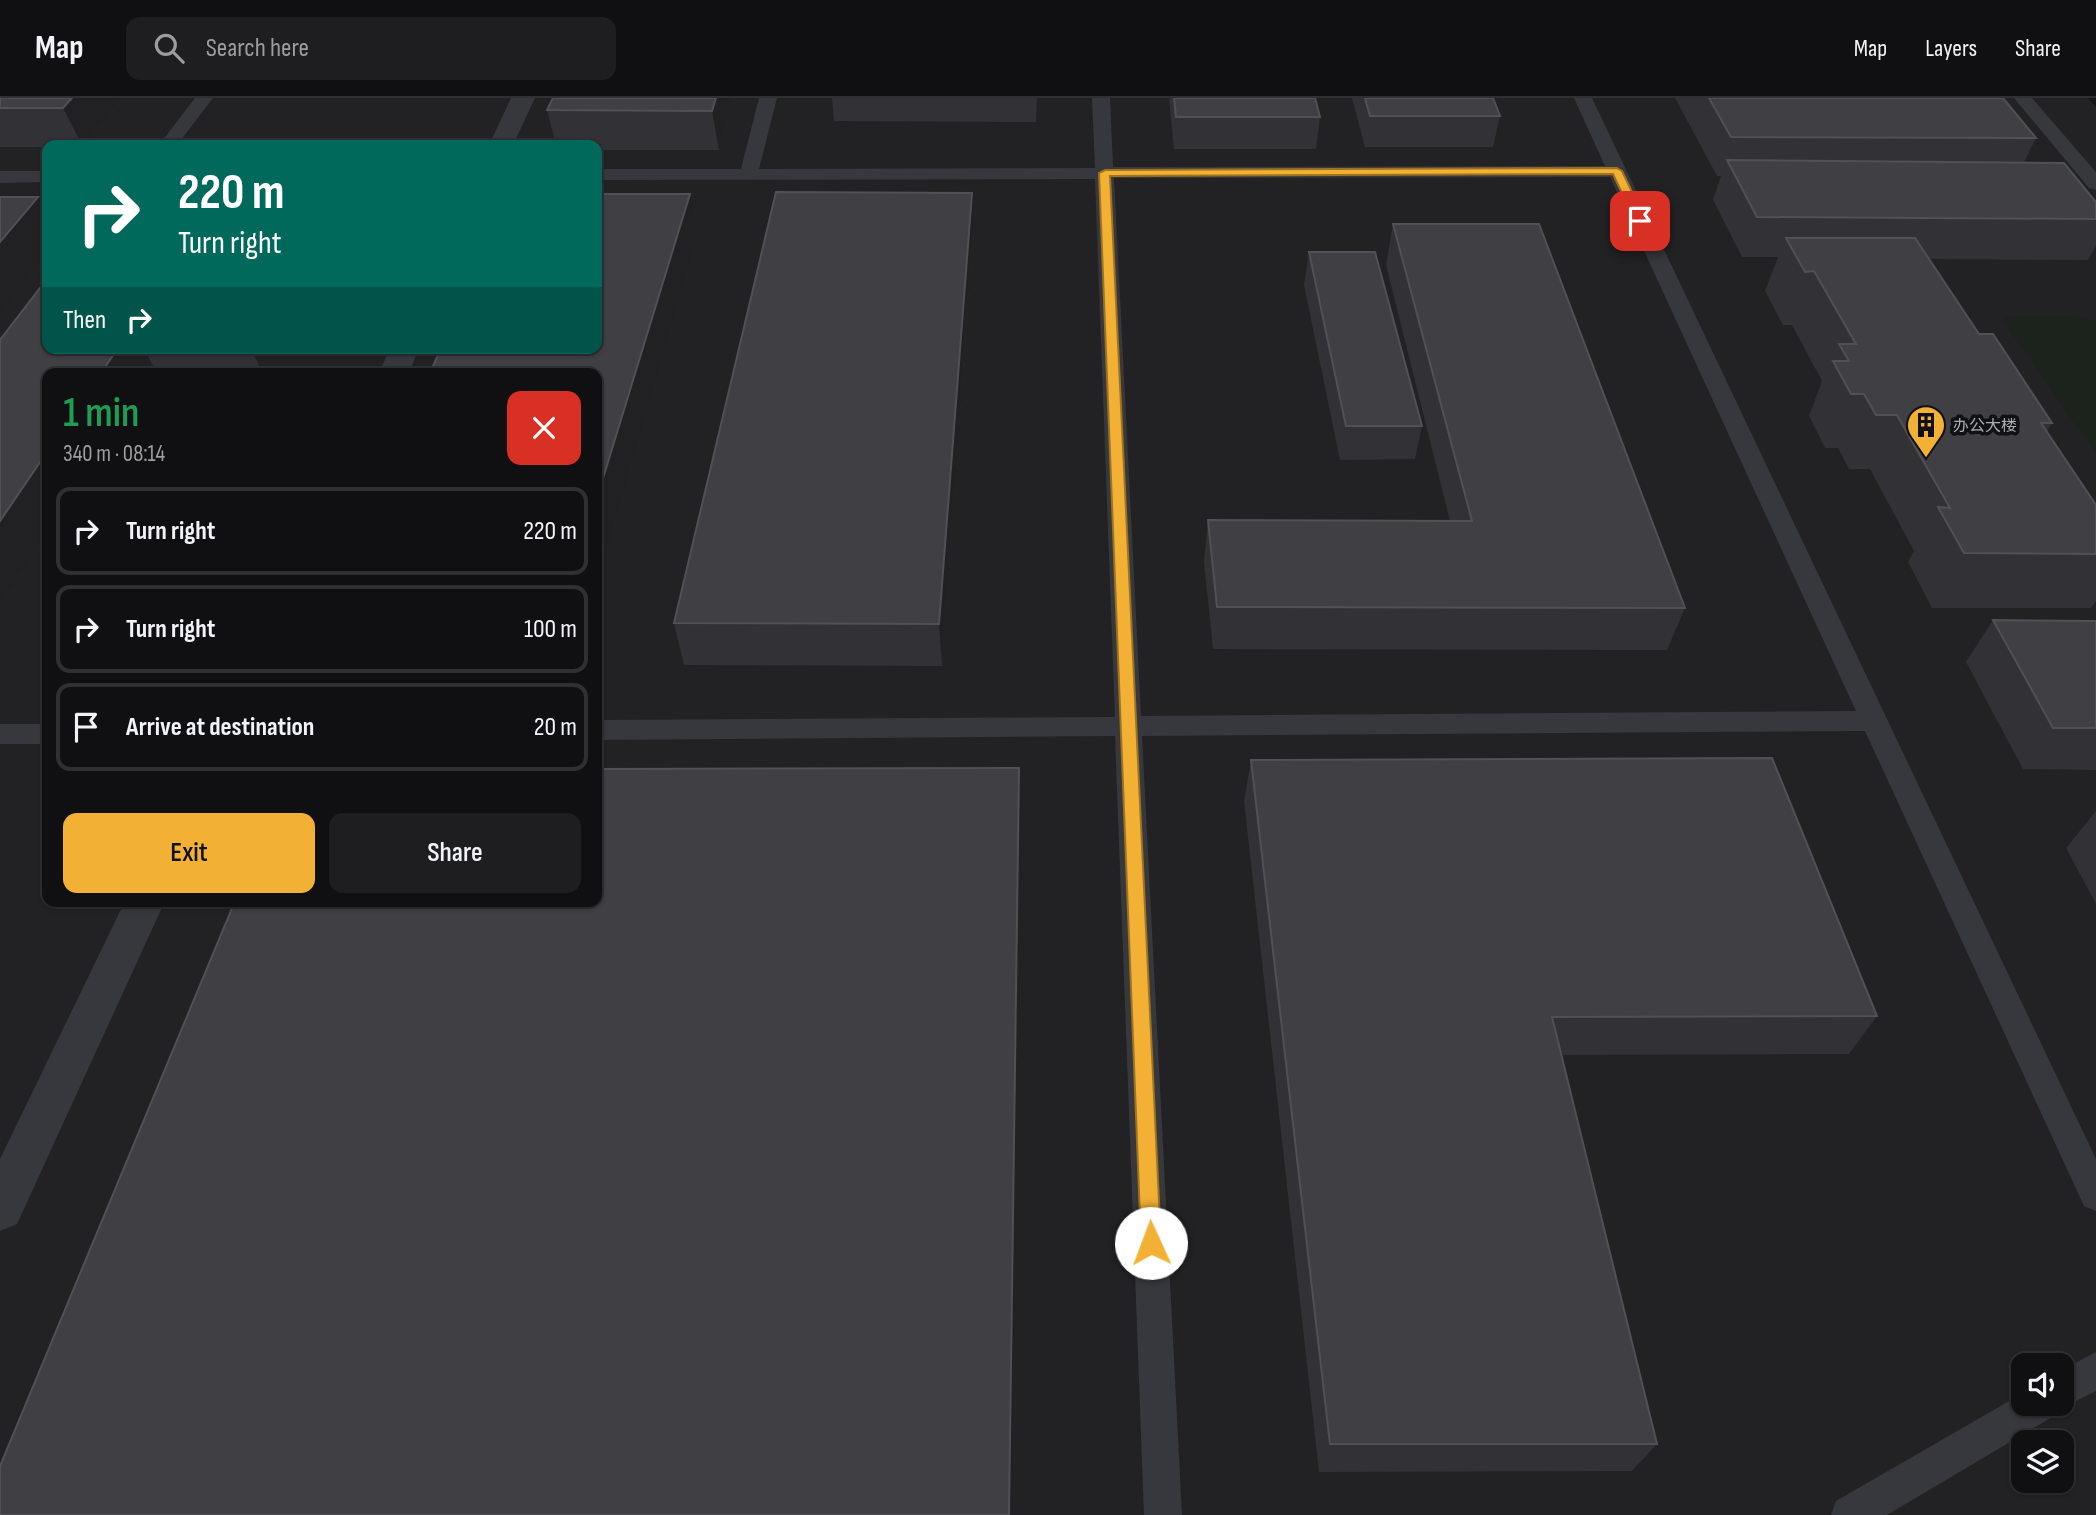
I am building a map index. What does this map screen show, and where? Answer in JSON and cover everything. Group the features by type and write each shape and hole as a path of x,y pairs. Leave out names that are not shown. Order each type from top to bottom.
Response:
{"street":[{"path":"503,140 523,98"},
{"path":"0,1209 142,907"}],"lane":[{"path":"172,140 204,98"},
{"path":"749,174 768,98"},
{"path":"1101,98 1163,1515"},
{"path":"1583,98 2096,1195"},
{"path":"2022,98 2096,184"},
{"path":"602,175 1617,171"},
{"path":"0,177 42,177"},
{"path":"602,730 1874,721"},
{"path":"0,734 42,734"},
{"path":"2074,1383 2096,1370"},
{"path":"1850,1515 2019,1416"}],"shaded area":[{"path":"0,98 2088,98 2096,107 2096,1515 0,1515"},
{"path":"2008,316 2072,316 2096,321 2096,454 2003,321"}],"building":[{"path":"0,98 72,98 63,108 0,108"},
{"path":"553,98 716,98 712,111 547,110"},
{"path":"1174,98 1315,98 1320,117 1176,117"},
{"path":"1365,98 1493,98 1500,116 1370,116"},
{"path":"1709,98 2003,98 2036,138 1731,137"},
{"path":"1727,160 2064,163 2096,202 2096,219 1757,217"},
{"path":"776,192 972,193 939,624 674,623"},
{"path":"602,194 690,194 602,482 602,368 432,368 438,354 602,354"},
{"path":"0,197 38,197 0,242"},
{"path":"1393,224 1539,224 1685,608 1217,607 1208,520 1472,521"},
{"path":"1786,238 1915,238 1979,334 1993,334 2052,423 2041,423 2096,505 2096,554 1964,553 1938,507 1950,508 1897,415 1876,415 1864,394 1851,394 1833,361 1849,361 1839,344 1856,344 1814,271 1805,272"},
{"path":"1309,252 1375,252 1422,426 1346,426"},
{"path":"42,285 42,354 114,354 104,368 42,368 42,459 0,521 0,340"},
{"path":"1993,620 2096,621 2096,728 2053,728"},
{"path":"1772,758 1877,1016 1552,1017 1657,1444 1330,1444 1251,760"},
{"path":"1019,768 1009,1515 0,1515 0,1466 233,907 602,907 602,769"}],"place":[{"name":"办公大楼","path":"1926,459"}],"route":[{"path":"1151,1243 1105,173 1617,171 1640,221"}]}
